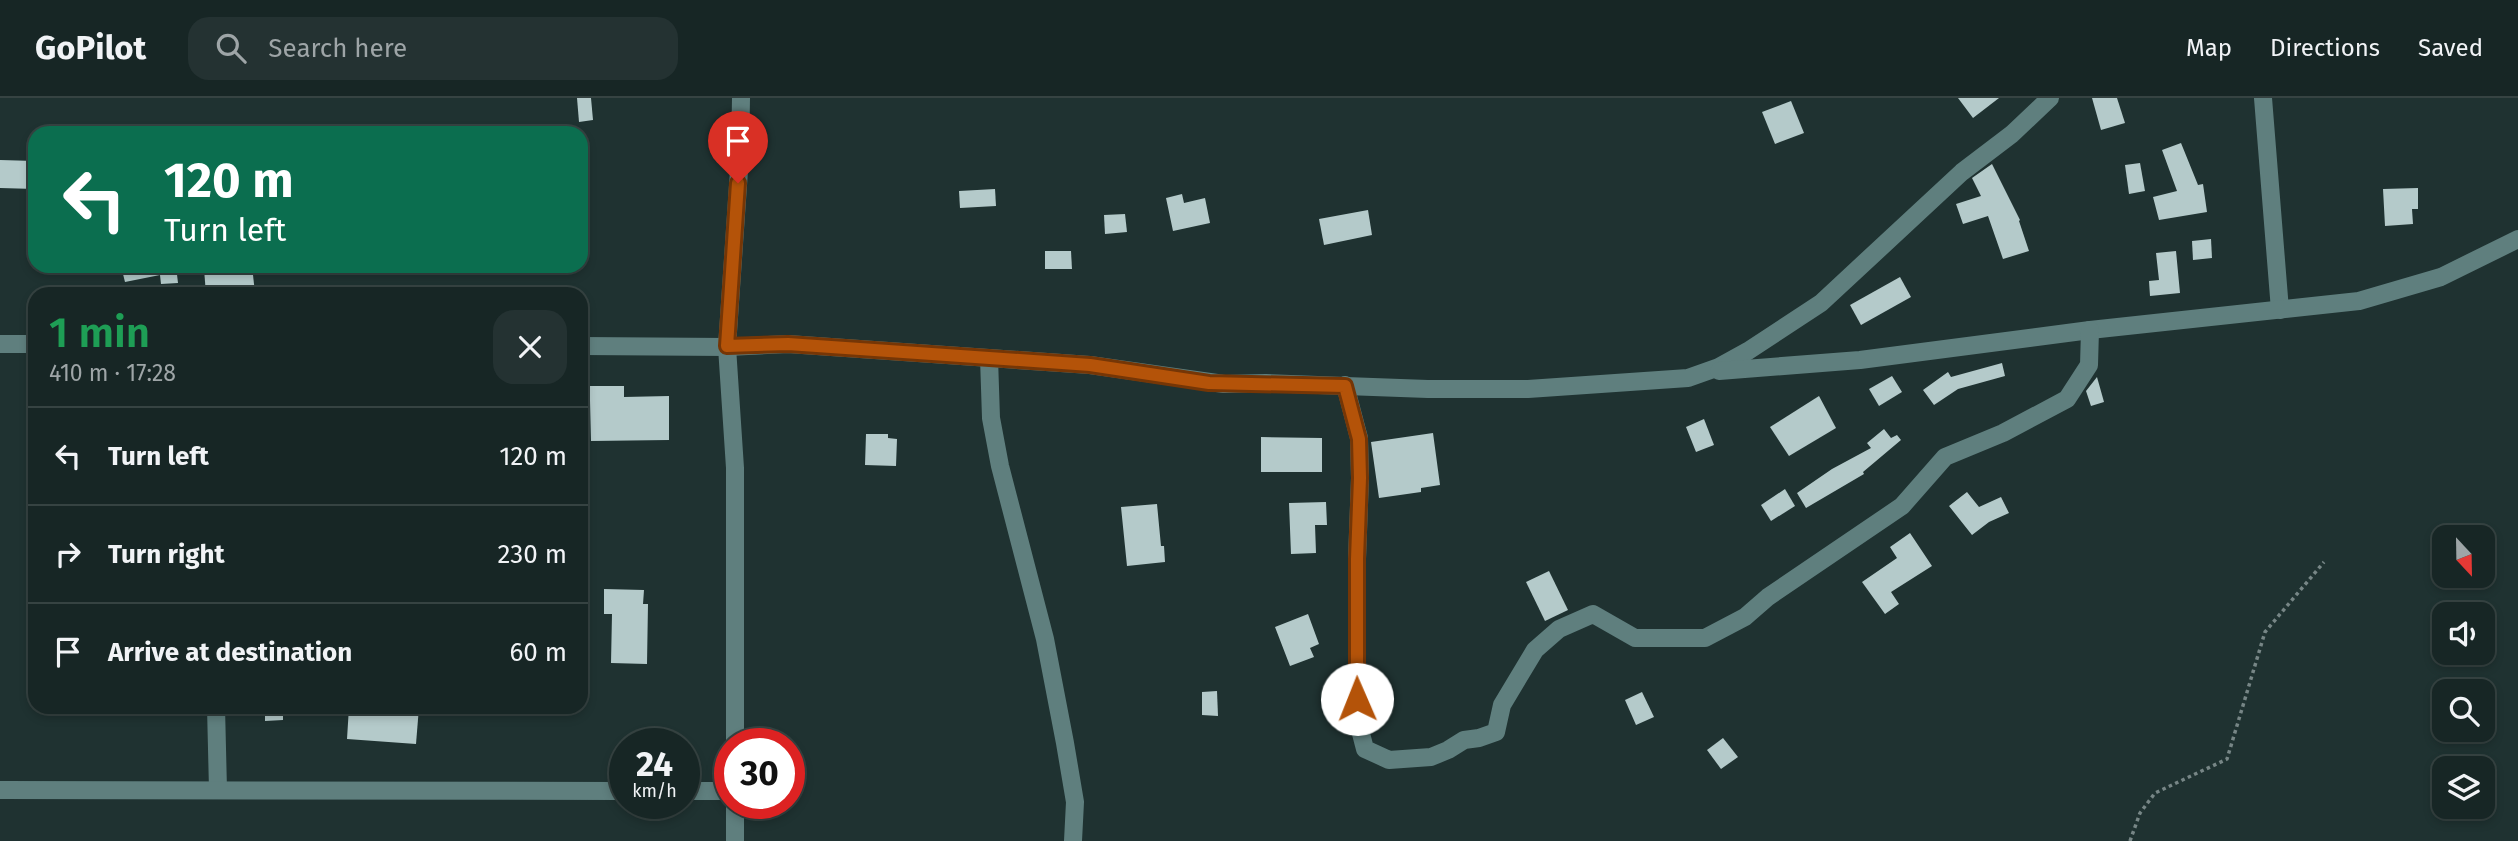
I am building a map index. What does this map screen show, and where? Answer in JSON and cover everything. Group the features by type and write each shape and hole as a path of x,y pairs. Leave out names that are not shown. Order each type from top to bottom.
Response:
{"street":[{"path":"735,728 735,468 727,346 740,156 741,98"},
{"path":"588,346 788,344 1090,365 1209,383 1428,389 1528,388 1688,378 1748,351 1821,303 1962,172 2012,134 2050,98"},
{"path":"2263,98 2280,310"},
{"path":"1704,373 1860,359 2090,330 2360,301 2441,277 2518,239"},
{"path":"1345,386 1359,439 1358,722 1365,749 1390,760 1432,757 1464,740 1496,732 1502,705 1535,650 1559,629 1593,614 1635,638 1705,638 1745,617 1768,597 1902,506 1945,457 2003,433 2067,399 2090,365 2090,330"},
{"path":"0,344 28,344"},
{"path":"989,358 991,418 998,454 1045,639 1065,743 1075,802 1073,841"},
{"path":"216,714 218,790"},
{"path":"0,790 609,791"},
{"path":"735,819 735,841"}],"path":[{"path":"2130,841 2140,813 2155,793 2227,759 2265,632 2324,562"}],"building":[{"path":"577,98 591,98 593,120 579,122"},
{"path":"1958,98 1999,98 1973,118"},
{"path":"2092,98 2117,98 2125,123 2101,130"},
{"path":"1791,101 1804,133 1775,144 1762,112"},
{"path":"2181,143 2198,185 2203,184 2207,212 2159,220 2153,197 2177,191 2162,150"},
{"path":"0,160 28,161 28,189 0,188"},
{"path":"2140,163 2145,191 2129,194 2125,165"},
{"path":"1992,164 2020,220 2029,251 2003,259 1988,216 1963,224 1956,204 1981,196 1972,178"},
{"path":"2418,188 2418,209 2412,209 2413,224 2385,226 2383,189"},
{"path":"995,189 996,206 960,208 959,191"},
{"path":"1182,194 1184,203 1205,198 1210,223 1173,231 1166,198"},
{"path":"1368,210 1372,235 1324,245 1319,219"},
{"path":"1125,214 1127,232 1105,234 1104,215"},
{"path":"2211,239 2212,258 2193,260 2192,241"},
{"path":"1045,251 1071,251 1072,269 1045,269"},
{"path":"2176,251 2180,293 2150,296 2149,281 2159,280 2156,253"},
{"path":"123,273 177,273 178,283 161,284 160,275 125,282"},
{"path":"204,273 253,273 254,287 205,287"},
{"path":"1900,277 1911,297 1861,325 1850,305"},
{"path":"2002,363 2005,376 1958,389 1934,405 1923,390 1948,372 1951,377"},
{"path":"1892,376 1902,392 1879,406 1869,389"},
{"path":"2097,377 2104,402 2091,406 2086,391"},
{"path":"588,386 624,386 624,397 669,396 669,440 591,441"},
{"path":"1819,396 1836,428 1789,456 1770,427"},
{"path":"1704,419 1714,445 1696,452 1686,427"},
{"path":"1884,429 1891,438 1897,435 1901,440 1863,472 1864,474 1806,508 1797,493 1832,469 1871,448 1867,443"},
{"path":"1433,433 1440,485 1421,488 1421,492 1379,498 1371,442"},
{"path":"866,434 888,434 888,438 897,439 896,466 865,465"},
{"path":"1261,437 1322,438 1322,472 1261,472"},
{"path":"1785,489 1795,506 1771,521 1761,505"},
{"path":"1967,492 1979,507 2001,497 2009,513 1989,522 1972,535 1949,506"},
{"path":"1326,502 1327,525 1315,525 1316,553 1291,554 1289,503"},
{"path":"1157,504 1165,562 1127,566 1121,507"},
{"path":"1910,533 1932,566 1891,592 1899,604 1885,614 1862,582 1897,558 1890,547"},
{"path":"1549,571 1568,610 1545,621 1526,582"},
{"path":"604,589 644,590 643,604 648,604 647,664 611,663 612,614 604,614"},
{"path":"1308,614 1319,644 1310,648 1314,657 1290,666 1275,627"},
{"path":"1217,691 1218,716 1202,715 1202,692"},
{"path":"1642,692 1654,717 1636,725 1625,700"},
{"path":"265,714 283,714 283,720 265,721"},
{"path":"349,714 418,714 416,744 347,739"},
{"path":"1723,738 1738,757 1721,769 1707,750"}],"route":[{"path":"738,183 727,346 788,344 1090,365 1209,383 1345,386 1359,439 1357,699"}]}
